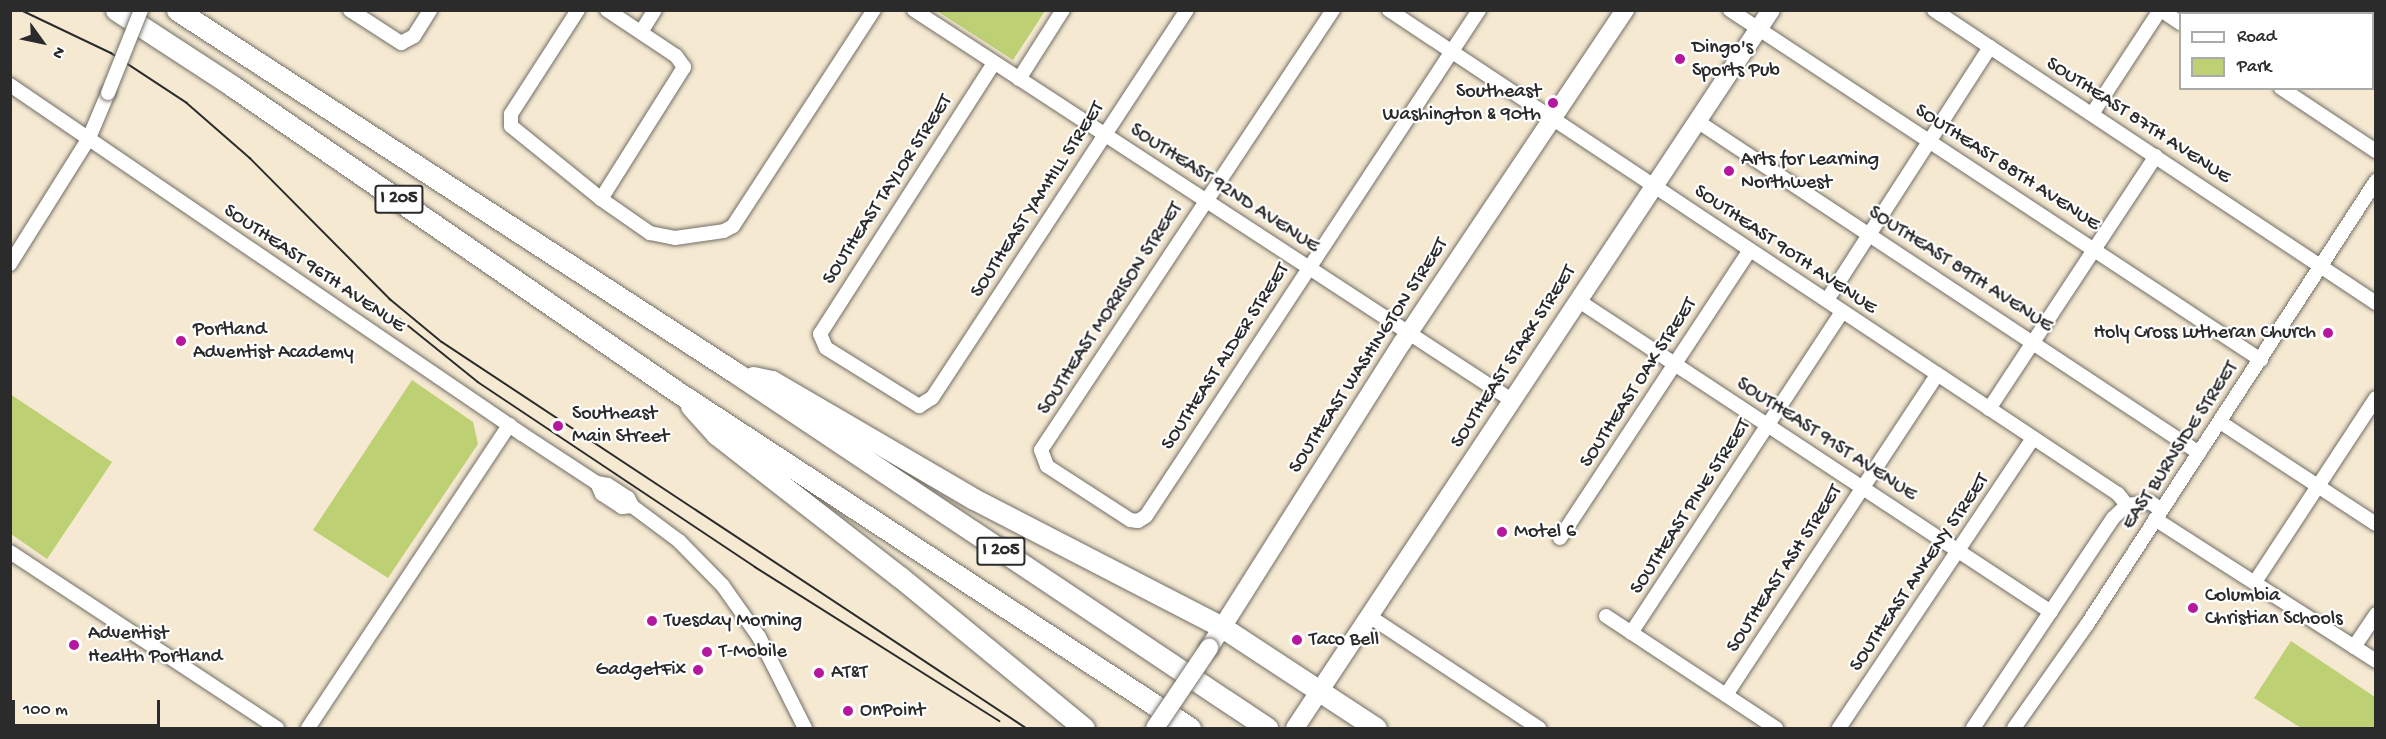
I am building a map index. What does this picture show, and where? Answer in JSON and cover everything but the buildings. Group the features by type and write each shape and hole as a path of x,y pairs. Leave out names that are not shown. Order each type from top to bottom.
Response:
{"highway":[{"name":"I 205","path":"116,10 231,84 679,393 1190,729"},
{"name":"I 205","path":"177,10 736,373 1267,729"},
{"path":"736,373 772,381 974,499 1222,627 1376,729"},
{"path":"679,393 716,434 900,577 1084,729"}],"main road":[{"name":"SOUTHEAST WASHINGTON STREET","path":"1155,729 1209,648 1409,332 1625,10"},
{"name":"SOUTHEAST STARK STREET","path":"1295,729 1771,10"}],"street":[{"path":"10,264 89,138 141,10"},
{"path":"350,10 400,43 414,36 430,10"},
{"path":"578,10 510,118 515,132 601,199 661,238 724,231 733,226 874,10"},
{"path":"601,199 684,67 676,56 607,10"},
{"path":"641,32 655,10"},
{"name":"SOUTHEAST 92ND AVENUE","path":"914,10 1513,401"},
{"path":"1019,79 1063,10"},
{"name":"SOUTHEAST YAMHILL STREET","path":"919,406 932,398 1187,10"},
{"name":"SOUTHEAST MORRISON STREET","path":"1146,516 1138,521 1130,520 1047,466 1041,450 1334,10"},
{"name":"SOUTHEAST 90TH AVENUE","path":"1389,10 2118,495 2127,505"},
{"name":"SOUTHEAST ALDER STREET","path":"1146,516 1479,10"},
{"name":"SOUTHEAST 88TH AVENUE","path":"1730,10 2261,360"},
{"name":"SOUTHEAST 87TH AVENUE","path":"1934,10 2376,303"},
{"path":"2092,114 2161,10 2179,22"},
{"path":"1827,300 1990,47"},
{"name":"SOUTHEAST TAYLOR STREET","path":"919,406 826,348 821,341 823,327 994,63"},
{"name":"SOUTHEAST 96TH AVENUE","path":"10,85 597,483 606,497 622,507 632,506 679,541 723,586 759,637 805,729"},
{"path":"2284,90 2376,151"},
{"name":"SOUTHEAST 89TH AVENUE","path":"1698,121 2034,341 2199,453"},
{"path":"1989,409 2157,156"},
{"name":"EAST BURNSIDE STREET","path":"2014,729 2085,629 2376,181"},
{"name":"SOUTHEAST OAK STREET","path":"1560,538 1750,250"},
{"name":"SOUTHEAST 91ST AVENUE","path":"1579,301 2051,612"},
{"name":"SOUTHEAST PINE STREET","path":"1631,633 1842,312"},
{"name":"SOUTHEAST ASH STREET","path":"1726,695 1937,375"},
{"path":"2255,582 2376,398"},
{"path":"2220,422 2376,524"},
{"path":"308,729 510,425"},
{"name":"SOUTHEAST ANKENY STREET","path":"1839,729 2033,438"},
{"path":"1973,729 2113,518 2127,505 2150,502 2158,514 2255,582 2376,661"},
{"path":"10,552 277,729"},
{"path":"2354,647 2376,614"},
{"path":"1369,616 1539,729"},
{"path":"1606,616 1776,729"}],"green space":[{"path":"937,11 1045,11 1013,60"},
{"path":"412,380 473,422 478,444 388,578 313,530"},
{"path":"10,394 112,462 47,559 11,534"},
{"path":"2291,641 2375,697 2375,728 2301,728 2254,698"}],"tram line":[{"path":"21,10 111,53 187,103 250,158 390,299 442,342 1026,728"},
{"path":"400,319 478,382 755,567 1000,721"}],"place":[{"name":"Dingo's Sports Pub","path":"1680,59"},
{"name":"Southeast Washington & 90th","path":"1553,103"},
{"name":"Arts for Learning Northwest","path":"1729,171"},
{"name":"Holy Cross Lutheran Church","path":"2328,333"},
{"name":"Portland Adventist Academy","path":"181,341"},
{"name":"Southeast Main Street","path":"558,426"},
{"name":"Motel 6","path":"1502,532"},
{"name":"Columbia Christian Schools","path":"2193,608"},
{"name":"Tuesday Morning","path":"652,621"},
{"name":"Taco Bell","path":"1297,640"},
{"name":"Adventist Health Portland","path":"74,645"},
{"name":"T-Mobile","path":"707,652"},
{"name":"GadgetFix","path":"698,670"},
{"name":"AT&T","path":"819,673"},
{"name":"OnPoint","path":"848,711"}]}
